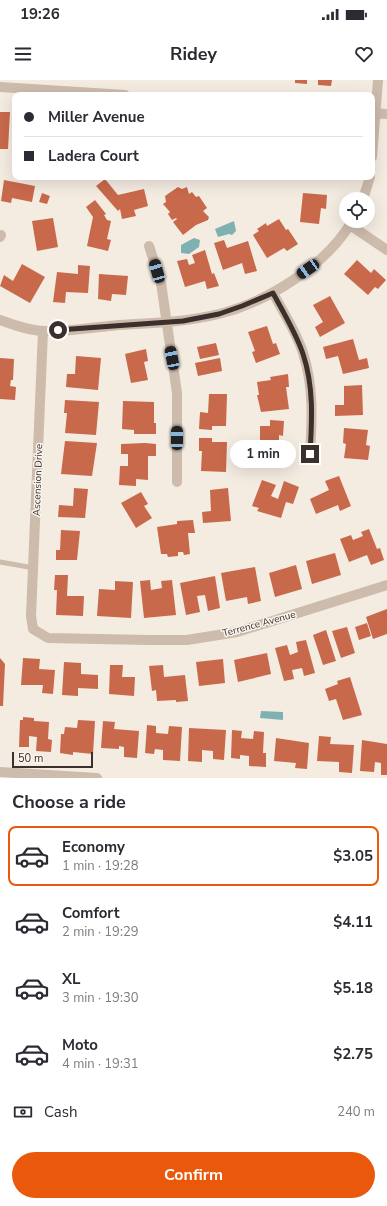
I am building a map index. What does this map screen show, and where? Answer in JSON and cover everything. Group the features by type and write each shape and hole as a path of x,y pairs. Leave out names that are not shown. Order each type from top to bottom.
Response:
{"street":[{"path":"375,105 378,80"},
{"path":"0,87 78,92"},
{"path":"375,113 387,114"},
{"path":"365,192 369,180"},
{"path":"0,320 43,331 183,321 219,314 273,293 308,269 325,255 347,228"},
{"path":"358,228 387,250"},
{"path":"150,246 160,283 177,393 177,482"},
{"path":"273,293 303,352 309,375 313,410 310,454"},
{"name":"Ascension Drive","path":"33,629 31,616 43,331"},
{"name":"Terrence Avenue","path":"33,629 48,638 187,640 237,632 387,585"},
{"path":"0,772 97,778"}],"lane":[{"path":"0,562 34,568"}],"water":[{"path":"234,221 236,231 232,235 229,234 218,237 215,229"},
{"path":"194,238 200,240 199,247 189,254 181,253 181,245"},
{"path":"261,711 283,712 283,720 260,718"}],"building":[{"path":"295,80 307,80 307,84 295,83"},
{"path":"318,80 332,80 331,86 318,85"},
{"path":"0,112 10,112 8,149 0,149"},
{"path":"4,180 35,186 32,202 12,198 11,203 1,201"},
{"path":"106,180 118,195 144,189 148,206 134,210 136,216 122,219 120,209 118,211 96,186"},
{"path":"178,187 182,189 187,187 189,194 192,192 196,197 199,196 207,208 203,211 209,217 208,220 196,225 183,235 173,222 177,219 172,220 168,214 170,212 163,204 166,202 165,196"},
{"path":"42,193 50,196 47,204 39,202"},
{"path":"303,193 327,195 326,209 321,208 319,224 300,222"},
{"path":"95,200 106,214 104,215 107,220 111,221 107,239 111,240 108,251 87,246 93,217 86,207"},
{"path":"53,218 58,247 37,251 32,221"},
{"path":"279,219 298,244 287,251 284,248 267,258 253,235 259,231 257,229 266,223 267,226"},
{"path":"224,240 227,248 248,241 257,271 245,274 242,263 223,270 214,243"},
{"path":"205,250 212,274 214,273 219,286 207,289 205,281 185,287 177,261 187,259 189,265 195,263 192,255"},
{"path":"357,260 371,273 374,269 386,280 378,289 375,287 368,295 344,274"},
{"path":"22,264 45,277 30,303 0,286 4,275 13,281"},
{"path":"78,265 90,266 88,293 66,292 65,303 53,302 57,272 78,274"},
{"path":"99,274 128,276 126,295 112,294 111,301 98,299"},
{"path":"330,296 345,323 320,337 315,327 323,322 313,305"},
{"path":"267,326 273,344 276,343 280,354 256,363 252,352 255,351 248,332"},
{"path":"353,339 359,360 367,358 369,368 343,374 338,356 326,359 323,347"},
{"path":"216,343 219,355 200,359 197,347"},
{"path":"146,349 148,361 144,362 148,380 131,383 125,354"},
{"path":"76,356 101,358 98,390 66,387 67,374 75,374"},
{"path":"0,358 14,359 13,380 11,380 10,386 16,387 15,400 0,399"},
{"path":"220,358 222,371 198,376 195,363"},
{"path":"288,374 289,387 286,387 289,409 261,412 257,395 259,395 257,382 271,380 270,377"},
{"path":"362,385 363,415 335,416 335,405 344,405 344,386"},
{"path":"209,394 227,394 226,426 212,426 212,430 199,429 200,412 208,413"},
{"path":"65,400 99,402 96,435 65,433 67,413 64,413"},
{"path":"123,401 154,402 154,423 156,423 156,434 134,434 134,430 122,429"},
{"path":"270,420 284,421 283,436 279,435 279,455 260,455 260,426 270,426"},
{"path":"344,428 368,430 366,445 370,446 368,460 344,458 346,444 343,443"},
{"path":"199,438 212,438 212,442 227,442 226,472 201,471 202,451 199,451"},
{"path":"65,441 97,443 92,476 61,474"},
{"path":"121,444 156,444 156,456 148,456 148,480 136,479 136,486 119,485 120,466 128,466 128,454 121,454"},
{"path":"339,476 351,506 340,511 338,505 316,514 310,499 329,490 325,481"},
{"path":"262,480 276,485 271,496 278,499 284,481 299,487 293,504 286,502 281,518 257,511 259,508 252,506"},
{"path":"74,488 88,489 85,518 58,517 59,505 73,506"},
{"path":"228,488 231,521 203,523 202,512 211,511 210,490"},
{"path":"141,492 148,504 144,506 152,518 136,528 121,503"},
{"path":"193,520 195,533 188,533 190,554 184,555 183,552 178,552 178,556 168,557 167,554 161,554 157,527 177,524 177,521"},
{"path":"369,529 377,549 380,548 384,560 371,565 367,555 349,562 340,539 351,535 353,540 363,536 361,532"},
{"path":"61,530 80,531 77,560 56,560 56,550 60,550"},
{"path":"335,553 341,575 312,584 306,561"},
{"path":"296,565 302,589 275,597 269,573"},
{"path":"255,567 261,601 248,604 247,597 226,601 221,573"},
{"path":"55,575 68,575 67,596 84,596 83,616 56,615 57,590 54,590"},
{"path":"215,576 220,608 208,611 205,595 197,596 200,612 186,615 180,583"},
{"path":"150,580 151,590 162,588 161,581 172,580 176,615 144,618 140,581"},
{"path":"115,581 133,582 131,618 97,616 99,589 115,590"},
{"path":"387,609 387,634 373,639 366,617"},
{"path":"367,623 371,636 359,640 355,627"},
{"path":"347,627 355,653 341,658 332,631"},
{"path":"326,630 336,661 323,665 313,635"},
{"path":"306,640 315,673 304,676 302,668 292,670 294,679 284,681 275,648 287,645 290,655 298,652 296,642"},
{"path":"267,653 271,674 238,682 234,660"},
{"path":"0,658 5,664 3,706 0,706"},
{"path":"23,658 40,659 39,669 55,670 53,694 42,693 43,685 21,685"},
{"path":"223,659 225,683 199,686 196,662"},
{"path":"64,662 81,663 81,674 98,675 98,689 78,688 78,696 62,695"},
{"path":"110,665 123,665 122,677 135,677 134,696 109,694"},
{"path":"163,665 164,677 185,675 188,701 157,701 156,690 152,691 149,666"},
{"path":"350,677 362,715 343,720 336,699 329,701 325,689 338,684 337,681"},
{"path":"23,717 34,718 34,721 49,722 48,739 52,740 51,752 36,751 37,737 29,736 29,747 19,747 20,720 23,720"},
{"path":"78,720 95,721 93,754 73,752 73,755 60,753 61,734 64,734 65,727 77,728"},
{"path":"103,721 115,722 114,729 139,731 137,758 124,757 124,747 119,746 119,749 101,748"},
{"path":"147,725 156,726 156,733 168,734 169,726 182,727 180,761 163,760 163,750 155,749 154,754 145,753"},
{"path":"189,728 226,730 224,760 213,759 213,751 202,750 202,762 188,761"},
{"path":"232,730 242,731 241,738 253,739 254,731 264,732 263,753 266,753 266,767 249,766 249,756 240,755 240,759 231,758"},
{"path":"319,736 331,737 330,744 354,745 352,773 339,772 339,762 317,761"},
{"path":"276,738 309,743 307,769 295,768 296,763 274,761"},
{"path":"362,740 387,744 387,775 381,775 381,763 375,762 374,772 360,771"}],"route":[{"path":"58,330 183,321 219,314 273,293 303,352 309,375 313,410 310,454"}]}
